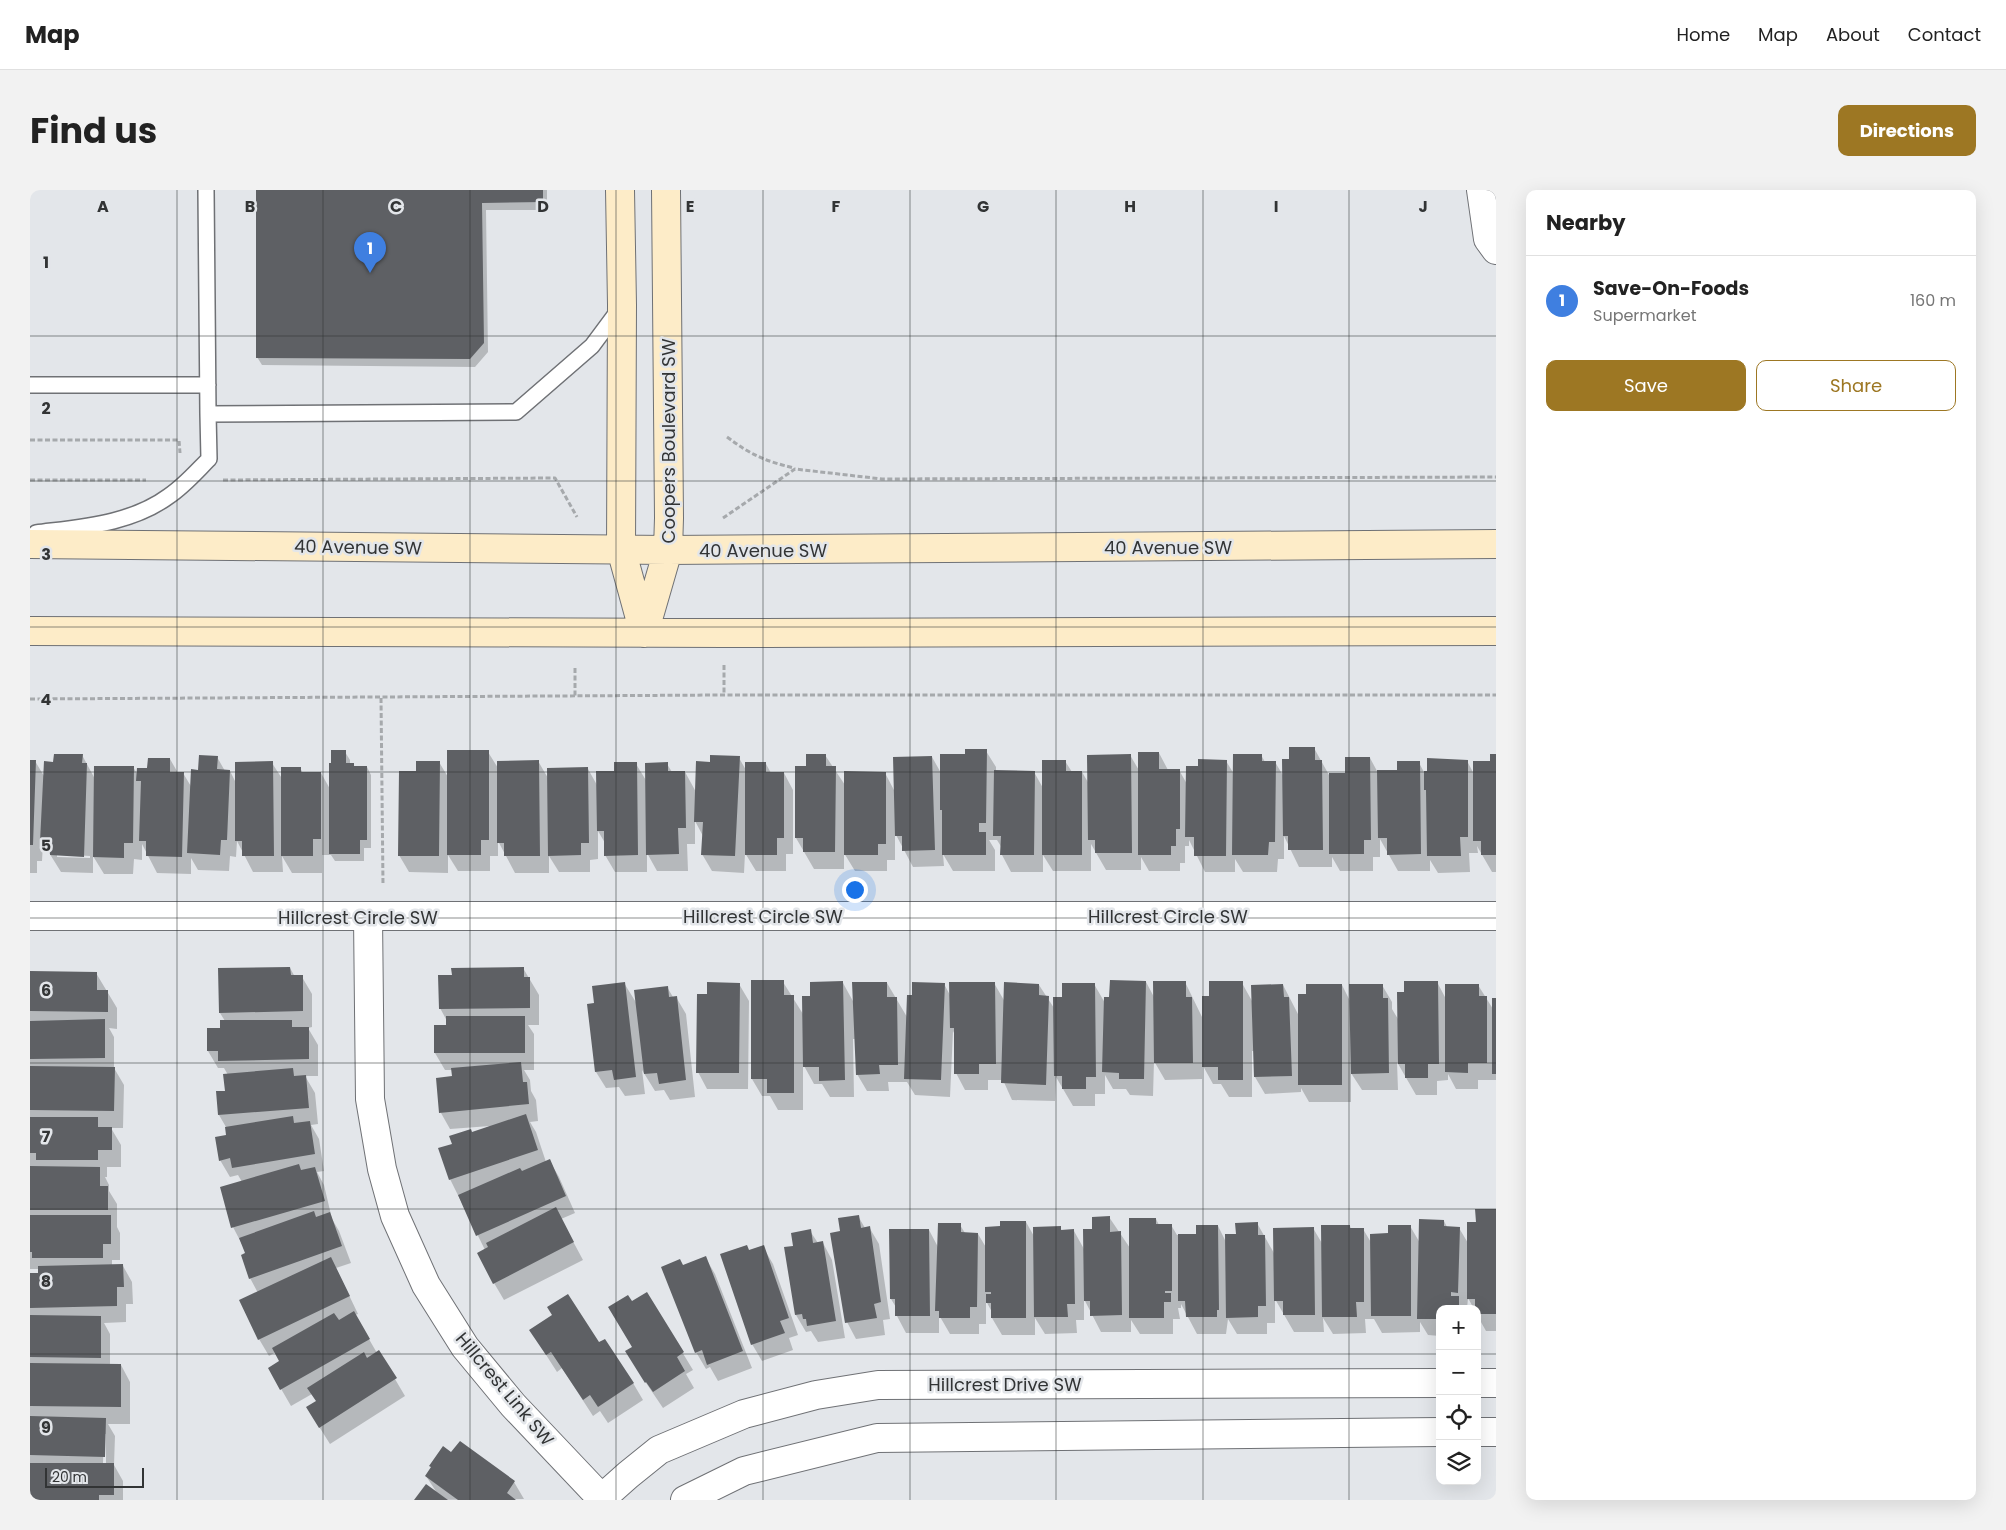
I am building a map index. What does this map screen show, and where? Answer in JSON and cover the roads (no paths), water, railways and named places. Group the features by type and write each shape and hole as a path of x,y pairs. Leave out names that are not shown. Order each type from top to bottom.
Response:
{"main road":[{"path":"620,190 622,305 621,549 644,633"},
{"name":"Coopers Boulevard SW","path":"644,633 668,550 666,190"},
{"name":"40 Avenue SW","path":"30,544 668,550 1496,544"},
{"path":"30,632 1496,631"}],"street":[{"path":"1481,190 1488,239 1496,250"},
{"name":"Hillcrest Circle SW","path":"30,916 1496,916"},
{"name":"Hillcrest Link SW","path":"368,917 370,1099 382,1169 395,1216 426,1285 465,1347 513,1405 602,1500"},
{"name":"Hillcrest Drive SW","path":"602,1500 628,1474 659,1450 744,1414 816,1395 878,1385 1436,1383"},
{"path":"1481,1383 1496,1383"},
{"path":"687,1498 744,1471 877,1438 1436,1432"},
{"path":"1481,1432 1496,1432"}],"lane":[{"path":"30,534 108,523 143,512 169,496 209,459 206,190"},
{"path":"208,414 516,412 592,346 622,305"},
{"path":"30,385 208,385"}],"place":[{"name":"Save-On-Foods","path":"370,273"}]}
